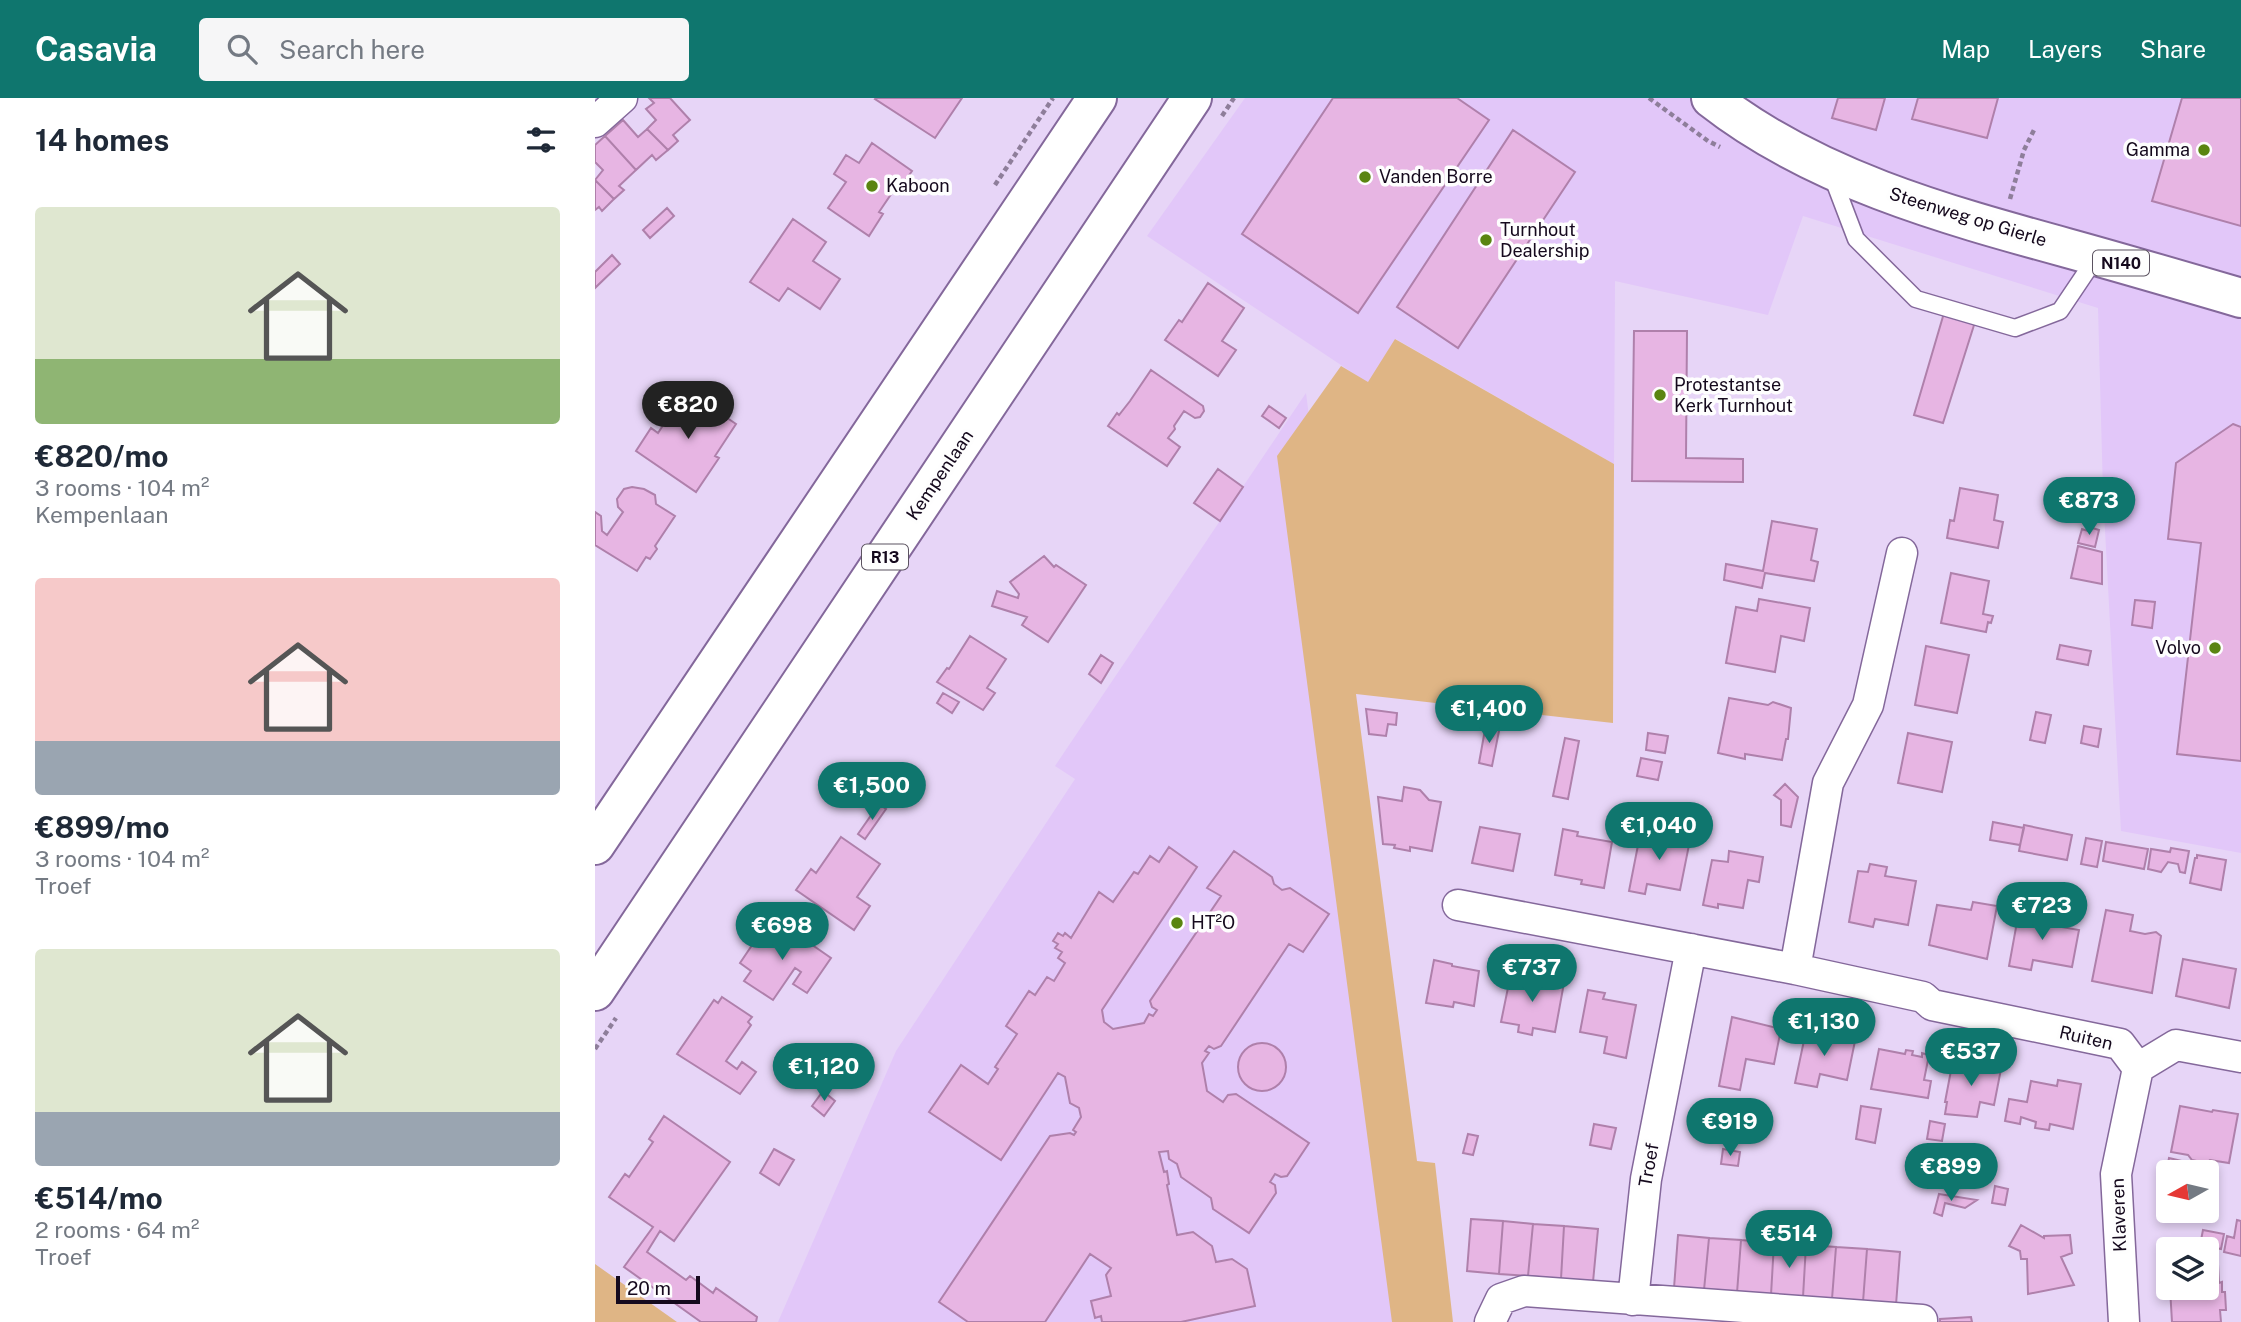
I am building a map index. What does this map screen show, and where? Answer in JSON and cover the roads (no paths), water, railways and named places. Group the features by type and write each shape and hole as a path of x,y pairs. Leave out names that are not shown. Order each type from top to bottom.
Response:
{"main road":[{"path":"595,845 1097,98"},
{"name":"Kempenlaan","path":"595,991 1192,98"},
{"name":"Steenweg op Gierle","path":"1711,98 1793,152 1896,197 2241,299"}],"street":[{"path":"595,122 622,98"},
{"path":"1795,969 1828,783 1868,705 1902,553"},
{"name":"Ruiten","path":"1458,905 1795,969 1923,997 1932,1005 2120,1044 2138,1069"},
{"name":"Troef","path":"1633,1300 1646,1179 1691,949"},
{"path":"2138,1069 2176,1045 2241,1057"},
{"name":"Klaveren","path":"2124,1322 2116,1174 2138,1069"},
{"path":"1489,1322 1501,1299 1524,1291 1781,1308 1922,1322"}],"lane":[{"path":"1828,167 1856,239 1916,299 2015,328 2060,310 2097,256"}],"place":[{"name":"Gamma","path":"2204,150"},
{"name":"Vanden Borre","path":"1365,177"},
{"name":"Kaboon","path":"872,186"},
{"name":"Turnhout Dealership","path":"1486,240"},
{"name":"Protestantse Kerk Turnhout","path":"1660,395"},
{"name":"Volvo","path":"2215,648"},
{"name":"HT²O","path":"1177,923"}]}
